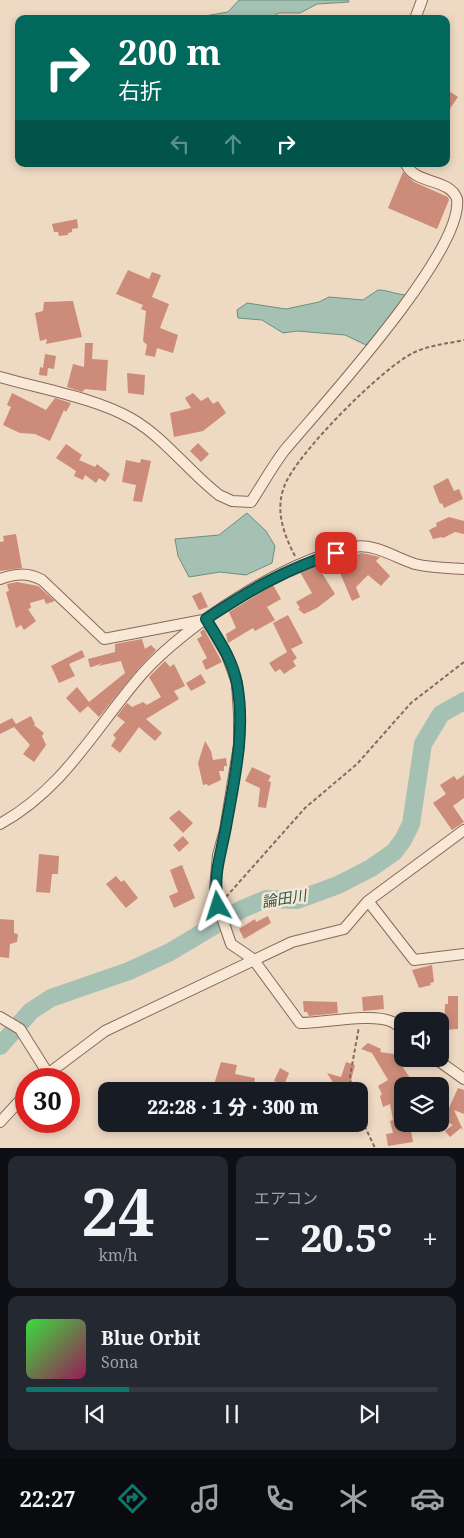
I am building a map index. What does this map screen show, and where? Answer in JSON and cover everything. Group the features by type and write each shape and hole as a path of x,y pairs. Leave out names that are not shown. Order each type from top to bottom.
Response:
{"street":[{"path":"416,15 422,0"},
{"path":"0,377 110,408 147,429 219,495 232,501 251,502 283,453 368,357 409,305 450,237 457,205 457,200 452,190 419,178 409,167"},
{"path":"0,824 39,798 72,765 147,668 160,655 206,619 253,588 300,565 355,547 372,548 418,564 464,568"},
{"path":"0,579 14,574 32,575 42,580 104,639 206,619"},
{"path":"206,619 230,662 237,683 239,745 225,830 218,855 216,888 218,906 231,944 253,959 300,1024 361,1018 389,1020 394,1023"},
{"path":"55,1068 105,1031 253,959 292,942 344,929 368,901 464,830"},
{"path":"368,901 414,960 464,954"},
{"path":"2,1017 20,1029 40,1068"},
{"path":"447,1067 464,1079"},
{"path":"0,1122 15,1106"}],"path":[{"path":"300,565 284,534 280,507 284,486 308,448 382,374 412,353 436,344 464,340"},
{"path":"218,906 305,808 357,764 411,703 464,662"},
{"path":"352,1082 352,1068 361,1018"},
{"path":"367,1132 375,1148"}],"shaded area":[{"path":"239,0 348,0 349,2 317,4 300,13 211,15 228,12"},
{"path":"378,290 409,295 366,345 345,335 297,331 283,333 262,320 238,318 237,310 247,303 286,309 319,302 329,297 363,300"},
{"path":"247,513 266,531 275,546 272,563 246,575 220,572 189,577 178,556 175,539 219,535"}],"building":[{"path":"450,92 458,97 450,108"},
{"path":"403,172 414,182 448,197 449,200 437,229 388,208"},
{"path":"77,219 78,228 72,229 72,232 68,233 68,235 59,236 58,232 54,232 52,224"},
{"path":"128,270 149,279 152,272 161,275 152,297 169,304 160,328 178,335 173,353 157,348 155,357 145,355 147,345 143,341 146,311 141,309 143,305 116,294"},
{"path":"73,301 82,337 46,344 47,339 40,341 35,313 43,311 44,302"},
{"path":"85,343 93,343 92,359 108,360 106,391 85,389 82,392 67,387 73,364 84,367"},
{"path":"45,354 56,356 54,369 48,368 47,376 39,375 40,367 43,368"},
{"path":"127,373 145,375 144,395 128,393"},
{"path":"12,393 46,410 55,398 71,403 66,412 64,410 50,441 35,434 20,433 3,425 11,407 7,405"},
{"path":"193,393 201,401 208,397 213,404 218,401 226,413 203,431 174,437 170,413 191,408 185,398"},
{"path":"198,443 209,454 201,462 190,451"},
{"path":"66,444 82,455 79,460 95,467 97,464 110,474 105,482 99,478 96,483 85,475 83,480 74,476 76,471 56,458"},
{"path":"141,459 151,461 142,502 133,501 136,485 122,482 126,460 140,463"},
{"path":"448,478 454,491 459,489 463,499 444,508 442,503 440,504 433,486"},
{"path":"449,517 464,521 464,534 455,532 443,538 433,539 429,530 437,526 436,523"},
{"path":"16,534 22,568 0,571 0,542 4,541 3,536"},
{"path":"362,553 380,557 376,561 390,576 381,586 368,575 356,587 360,597 352,601 334,559"},
{"path":"317,565 335,594 317,608 304,614 298,609 300,608 296,602 312,593 300,572"},
{"path":"17,582 38,586 55,601 46,604 44,599 30,603 31,608 28,609 36,621 24,630 21,625 16,628 6,592 9,591 7,584"},
{"path":"273,585 281,599 267,607 275,620 255,631 253,628 228,643 226,634 236,628 229,612"},
{"path":"201,592 208,607 199,610 192,596"},
{"path":"288,615 303,643 291,649 297,658 293,661 296,666 284,674 280,669 275,672 269,663 287,652 273,623"},
{"path":"204,629 222,662 206,670 202,661 207,658 197,639 202,636 200,632"},
{"path":"142,639 145,649 151,645 156,650 137,670 99,717 88,706 80,713 66,698 77,687 89,702 125,673 121,661 98,666 102,663 90,667 88,659 115,652 115,644"},
{"path":"82,650 85,657 69,664 75,676 59,683 51,666"},
{"path":"165,661 170,667 174,664 185,686 174,691 179,699 146,719 162,733 155,741 139,727 120,753 111,746 116,738 113,735 125,722 117,716 127,703 132,707 143,702 147,705 161,697 149,677"},
{"path":"201,674 206,683 191,691 186,683"},
{"path":"31,716 34,725 44,733 42,736 46,745 34,762 23,754 30,745 14,727 0,734 0,724 12,718 16,724"},
{"path":"205,741 211,751 213,760 226,758 227,766 224,766 224,771 219,771 221,780 208,786 207,784 203,785 198,763"},
{"path":"252,767 271,776 268,781 271,782 266,808 258,807 260,788 245,781"},
{"path":"464,775 464,798 453,806 464,822 452,830 433,803 446,794 440,785 454,776 457,780"},
{"path":"179,810 193,823 183,833 169,818"},
{"path":"183,836 189,843 179,852 173,845"},
{"path":"39,854 59,856 58,874 52,874 50,893 36,892"},
{"path":"182,865 195,898 174,908 169,896 178,892 170,870"},
{"path":"116,876 121,882 124,880 138,898 126,908 106,884"},
{"path":"268,916 271,923 244,939 239,929 255,919 256,922"},
{"path":"0,919 14,920 14,933 18,934 17,942 10,944 9,958 0,957"},
{"path":"432,965 434,982 430,983 431,985 419,988 412,970"},
{"path":"383,995 384,1009 363,1011 362,997"},
{"path":"448,996 458,996 458,1029 449,1030 449,1012 445,1012 445,1004 448,1004"},
{"path":"303,1001 337,1002 338,1013 309,1016 307,1012 304,1012"},
{"path":"368,1043 381,1049 380,1052 394,1054 394,1067 403,1067 409,1077 394,1077 394,1132 411,1132 413,1142 388,1146 386,1134 393,1133 390,1121 393,1120 390,1104 383,1107 380,1096 382,1094 378,1086 388,1080 372,1053 361,1049"},
{"path":"221,1062 237,1065 235,1074 255,1078 254,1082 215,1082"},
{"path":"346,1062 355,1065 351,1082 333,1082 327,1073 341,1077"},
{"path":"280,1068 289,1073 285,1082 274,1081"},
{"path":"458,1088 464,1090 464,1114 454,1110 463,1130 461,1128 450,1137 446,1132 449,1132 449,1128 453,1125 449,1123 449,1108"}],"waterway":[{"name":"論田川","path":"0,1046 31,1011 51,998 129,971 170,952 242,909 266,899 297,900 338,885 371,868 394,852 411,824 423,744 441,714 464,701"}],"route":[{"path":"218,906 216,888 218,855 225,830 239,745 239,714 237,683 227,655 206,619 253,588 300,565 336,553"}]}
